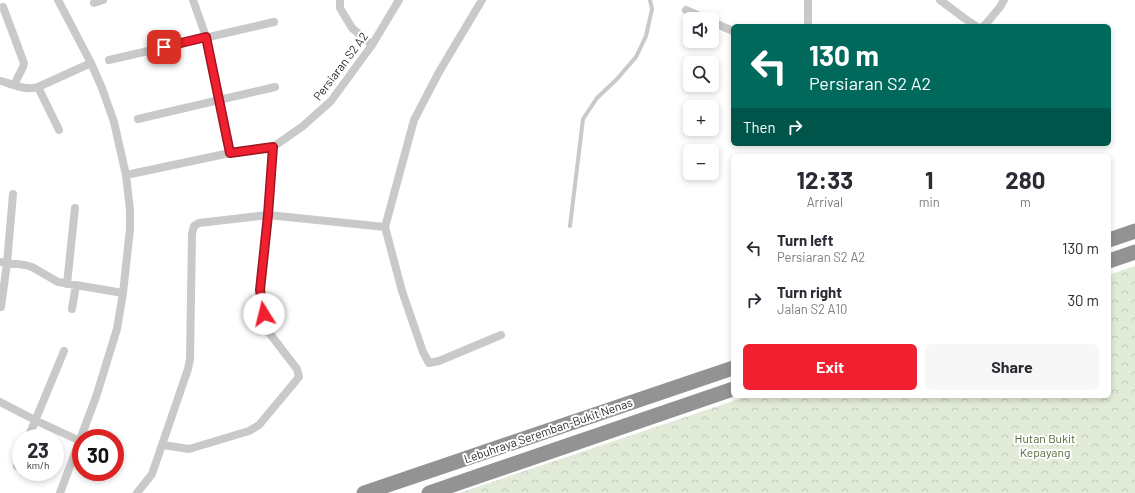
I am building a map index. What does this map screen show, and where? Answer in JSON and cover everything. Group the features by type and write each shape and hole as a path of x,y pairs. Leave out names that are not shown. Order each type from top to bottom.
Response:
{"highway":[{"path":"1111,239 1135,231"},
{"path":"1111,260 1135,252"},
{"name":"Lebuhraya Seremban-Bukit Nenas","path":"364,493 731,369"},
{"name":"Lebuhraya Seremban-Bukit Nenas","path":"428,493 731,390"}],"street":[{"path":"58,0 91,63 114,122 126,175 130,210 130,229 123,293 117,329 84,429"},
{"path":"94,3 103,0"},
{"path":"193,0 206,37 230,153"},
{"path":"340,0 340,8 352,28 372,44"},
{"name":"Persiaran S2 A2","path":"126,175 230,153 273,147 303,126 331,101 372,44 399,0"},
{"path":"482,0 439,72 414,120 385,227 402,291 423,352 429,363 439,361 502,335"},
{"path":"808,0 808,24"},
{"path":"940,0 973,24"},
{"path":"986,24 1002,3"},
{"path":"3,7 24,63 14,85"},
{"path":"686,10 690,12"},
{"path":"109,60 274,22"},
{"path":"719,25 731,30"},
{"path":"0,81 26,89 38,88 91,63"},
{"path":"138,119 275,87"},
{"path":"38,88 58,130"},
{"path":"163,445 189,449 249,431 259,425 299,377 297,369 267,330 260,290 273,147"},
{"path":"1,307 3,262 13,194"},
{"path":"67,284 76,208"},
{"path":"137,493 152,474 188,369 190,359 192,234 194,226 199,223 268,215 385,227"},
{"path":"3,262 32,267 58,282 123,293"},
{"path":"72,309 76,285"},
{"path":"32,429 64,351"},
{"path":"0,402 72,437"},
{"path":"60,493 72,462"}],"lane":[{"path":"570,226 583,119 596,98 618,79 636,57 646,36 652,9 650,0"}],"green space":[{"name":"Hutan Bukit Kepayang","path":"1135,266 1135,493 459,493 742,398 1111,398 1111,274"}],"route":[{"path":"164,47 206,37 230,153 273,147 260,290 264,314"}]}
